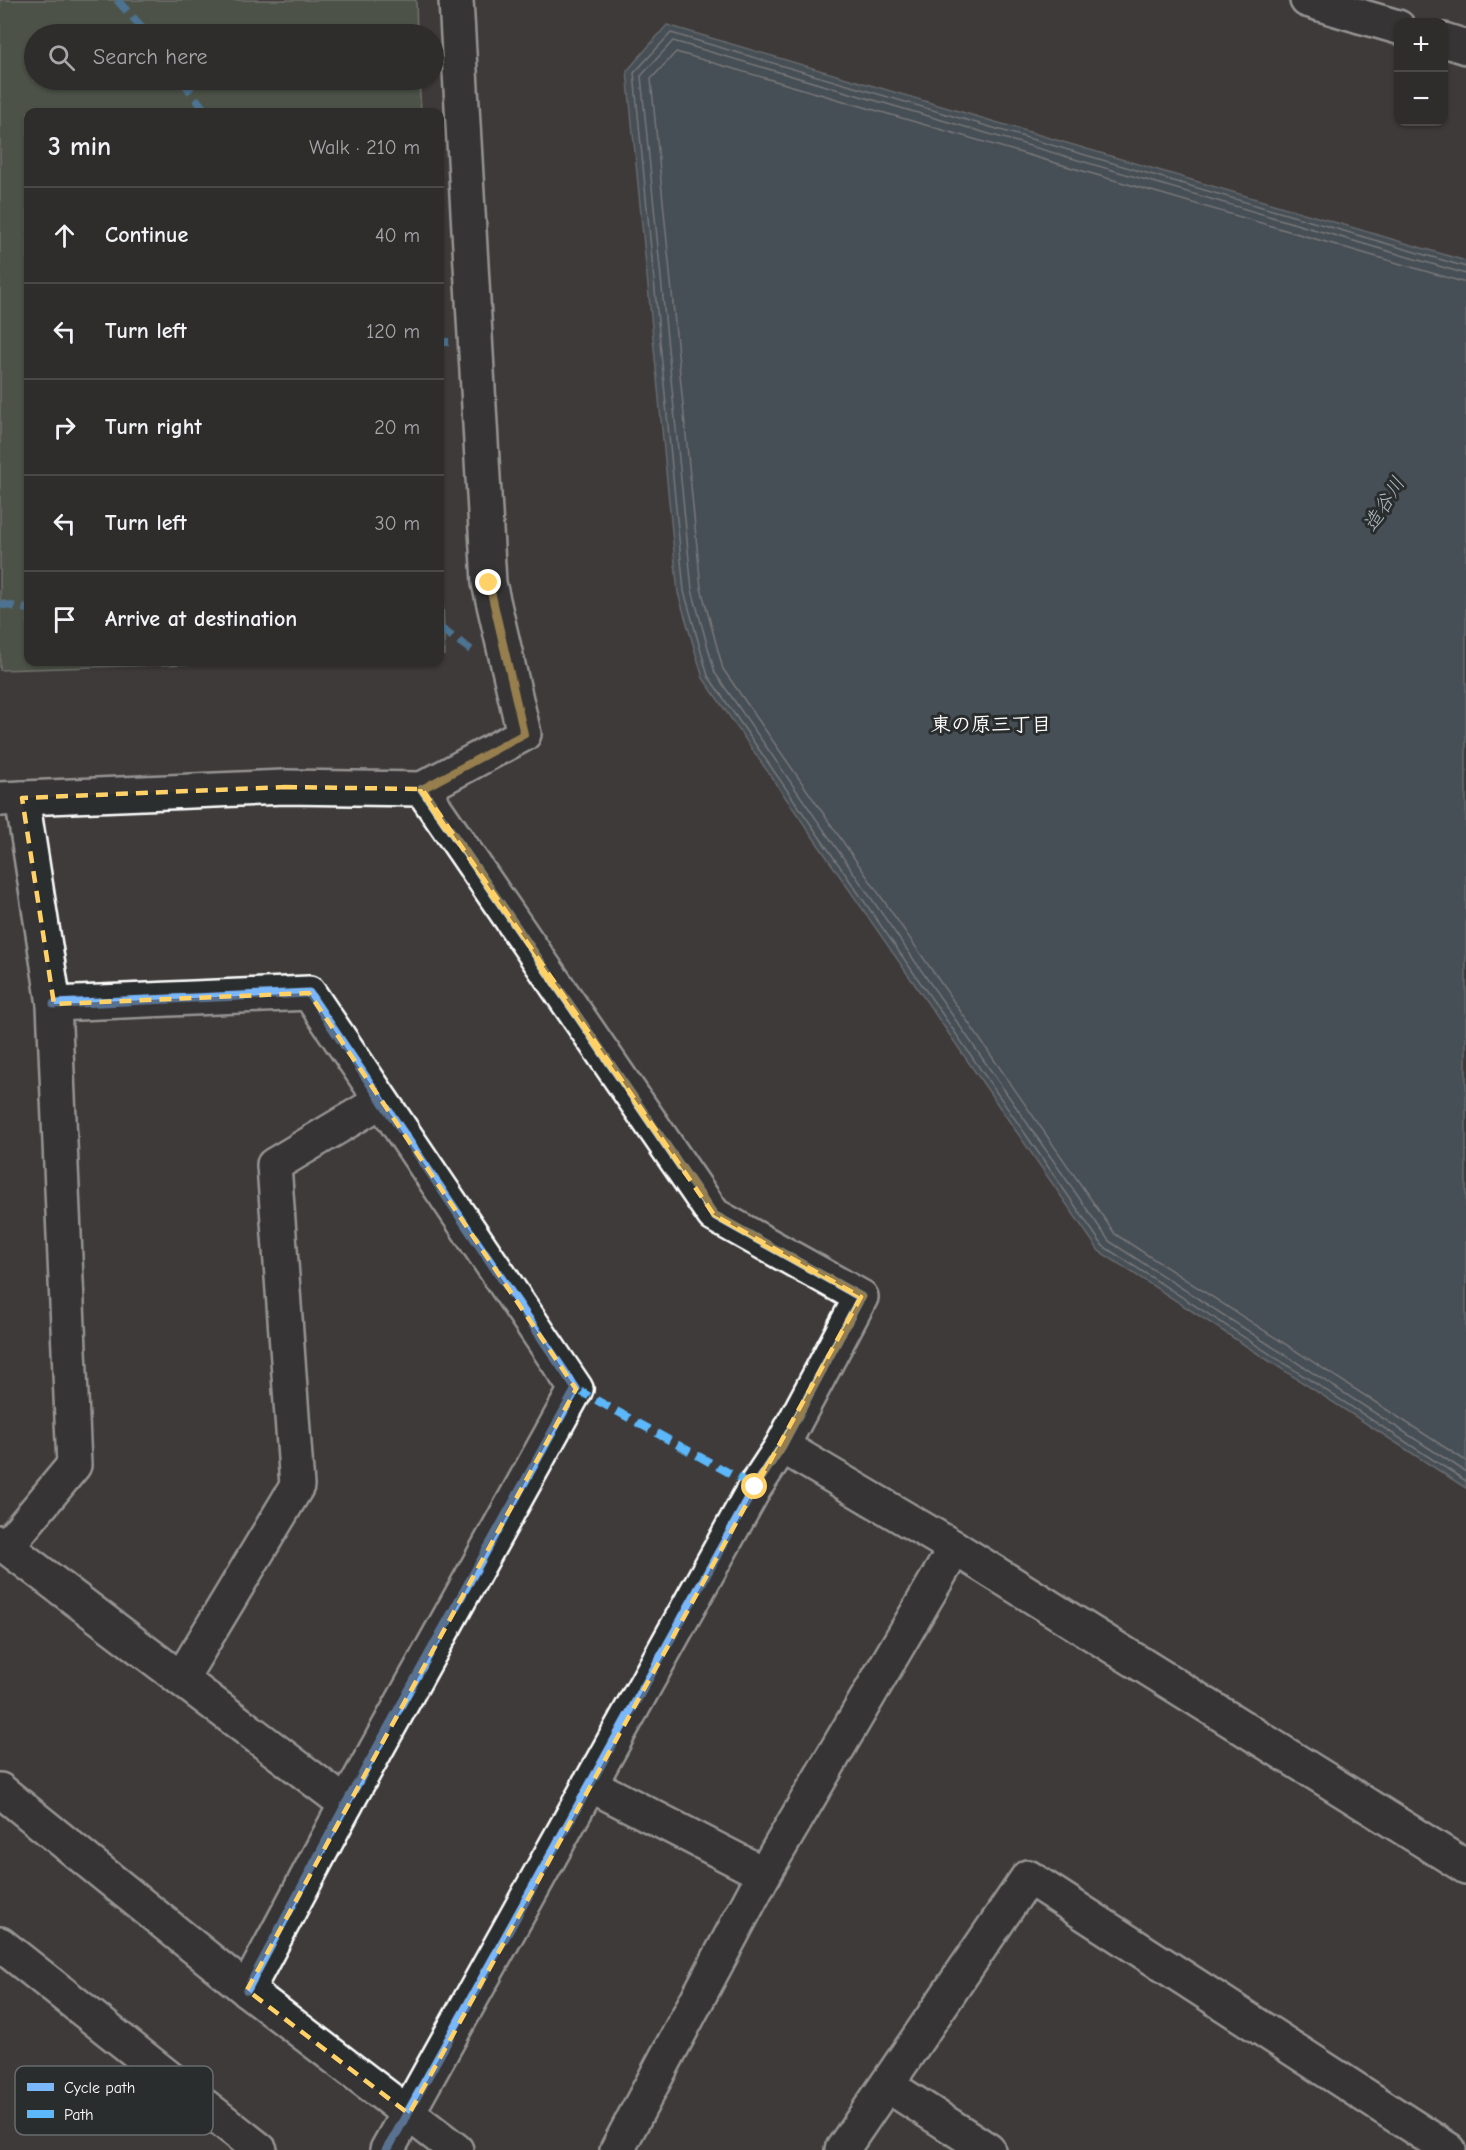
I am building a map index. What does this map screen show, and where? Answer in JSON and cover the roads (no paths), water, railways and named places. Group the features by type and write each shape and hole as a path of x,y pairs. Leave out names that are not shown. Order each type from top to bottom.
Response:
{"street":[{"path":"346,1804 3,1544 74,1465 54,1004 11,798 285,787 422,789 524,734 489,583 456,0"},
{"path":"1307,0 1394,26"},
{"path":"1448,42 1466,47"},
{"path":"387,2150 755,1487 782,1446 861,1297 714,1215 422,789"},
{"path":"54,1004 309,993 576,1389 346,1804 247,1990"},
{"path":"182,1679 297,1486 274,1165 381,1101"},
{"path":"782,1446 955,1548 1466,1868"},
{"path":"616,2150 764,1874 955,1548"},
{"path":"589,1784 764,1874"},
{"path":"0,1790 247,1990 456,2150"},
{"path":"842,2150 1028,1877 1449,2150"},
{"path":"0,1944 154,2066"},
{"path":"887,2085 988,2150"},
{"path":"213,2113 260,2150"}],"water":[{"name":"造谷川","path":"667,25 1466,261 1466,1488 1099,1251 703,678 678,593 627,71"}],"district":[{"name":"東の原三丁目","path":"991,724"}]}
